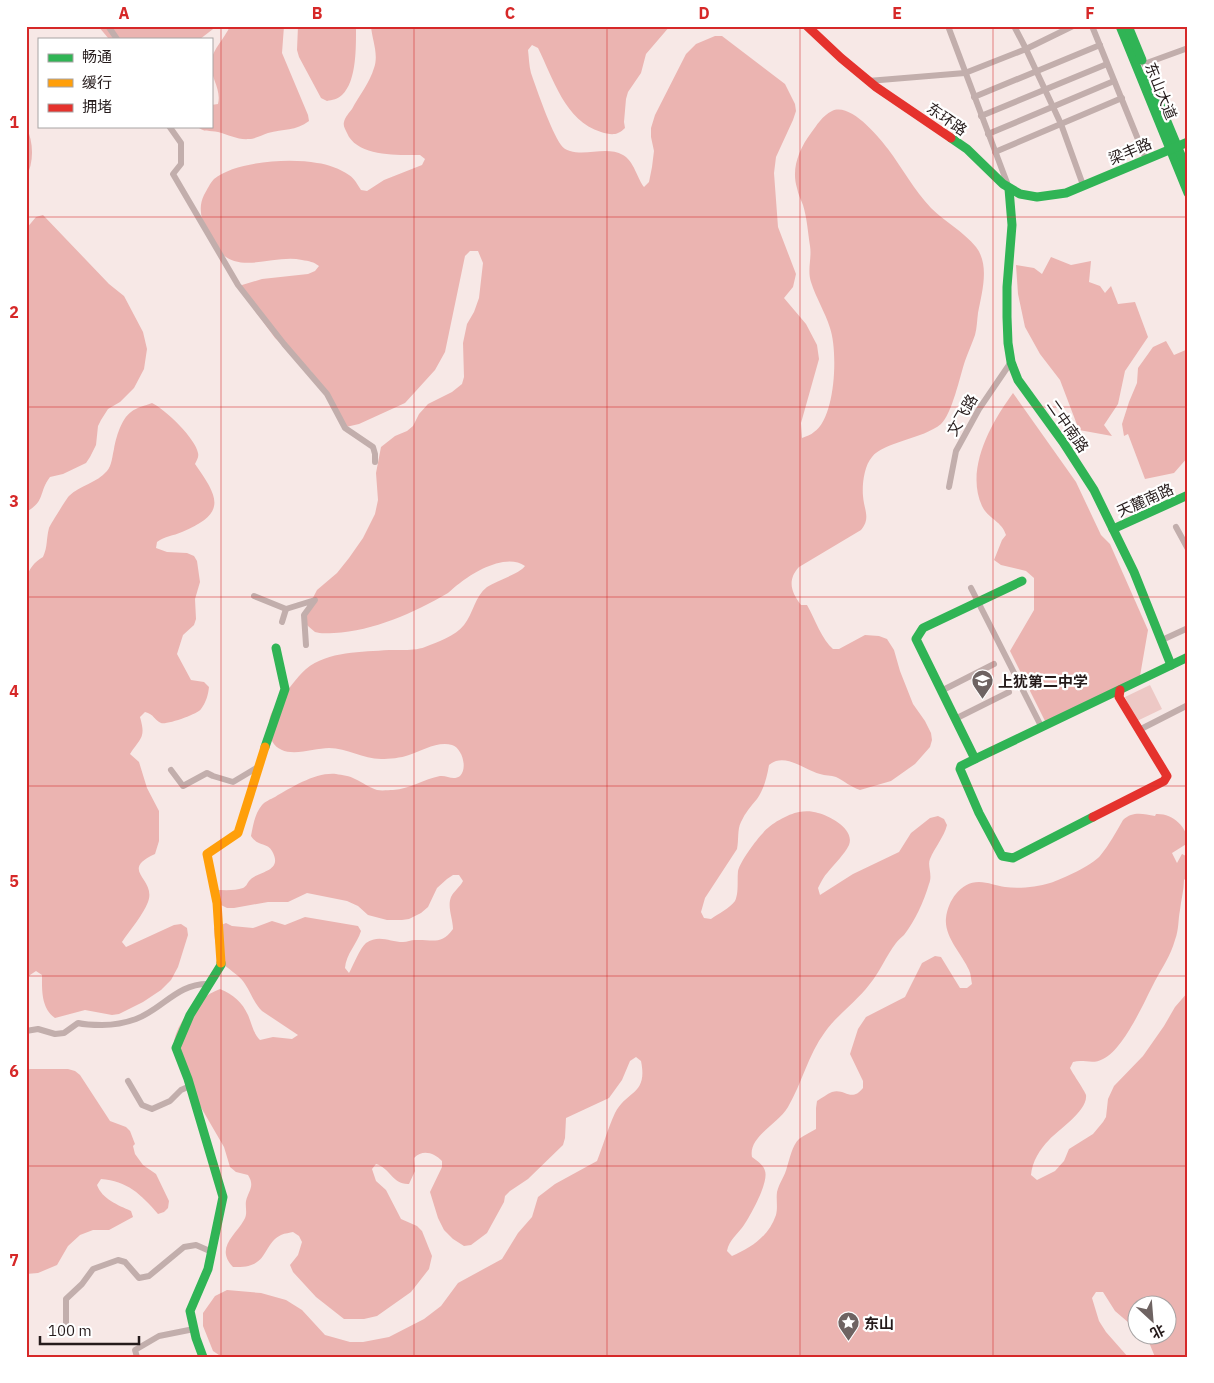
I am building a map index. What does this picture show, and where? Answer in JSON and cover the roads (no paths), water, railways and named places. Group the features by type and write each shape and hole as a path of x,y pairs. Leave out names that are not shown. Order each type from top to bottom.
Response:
{"street":[{"path":"108,26 116,38"},
{"name":"东环路","path":"807,26 829,48 868,81 900,105 959,144 1009,189 1023,196 1053,196 1083,185"},
{"path":"948,26 1009,189"},
{"path":"1014,26 1061,124 1083,185"},
{"path":"868,81 965,74 1026,49 1073,26"},
{"path":"1092,26 1146,159"},
{"name":"东山大道","path":"1125,28 1144,64 1188,193"},
{"name":"东山大道","path":"1125,28 1173,148 1188,172"},
{"path":"974,97 1100,45"},
{"path":"1144,64 1188,48"},
{"path":"981,116 1107,64"},
{"path":"988,134 1114,81"},
{"path":"995,152 1122,98"},
{"path":"170,128 180,143 181,164 173,174 238,286 284,344 328,394 345,428 372,447 375,454 375,462"},
{"name":"梁丰路","path":"1083,185 1188,142"},
{"name":"二中南路","path":"1009,189 1012,225 1007,287 1007,317 1011,362 1018,380 1063,442 1094,490 1134,572 1171,665"},
{"name":"文飞路","path":"949,487 956,451 979,409 1011,362"},
{"name":"天麓南路","path":"1113,529 1188,495"},
{"path":"1176,528 1188,549"},
{"path":"975,759 916,639 923,628 1022,581"},
{"path":"971,588 1042,728"},
{"path":"254,596 286,610 315,600 304,615 306,645"},
{"path":"282,622 286,610"},
{"path":"1162,640 1188,628"},
{"path":"203,1357 190,1310 208,1268 223,1197 190,1086 176,1048 190,1015 221,965 217,903 207,854 238,833 258,766 285,689 276,648"},
{"path":"1120,690 1118,696 1167,776 1164,781 1013,858 1002,856 960,769 961,766 1188,657"},
{"path":"942,691 994,664"},
{"path":"955,719 1009,692"},
{"path":"1139,730 1188,705"},
{"path":"171,770 183,786 207,773 233,782 258,766"},
{"path":"26,1031 38,1029 55,1034 64,1033 78,1023 84,1025 114,1025 136,1019 169,998 196,984 209,984"},
{"path":"128,1081 142,1105 152,1109 170,1101 181,1090 190,1086"},
{"path":"57,1332 66,1326 66,1300 82,1284 93,1269 118,1260 126,1262 139,1278 149,1276 184,1247 196,1246 212,1252"},
{"path":"137,1357 134,1350 159,1336 194,1330"}],"place":[{"name":"上犹第二中学","path":"982,700"},
{"name":"东山","path":"848,1342"}]}
